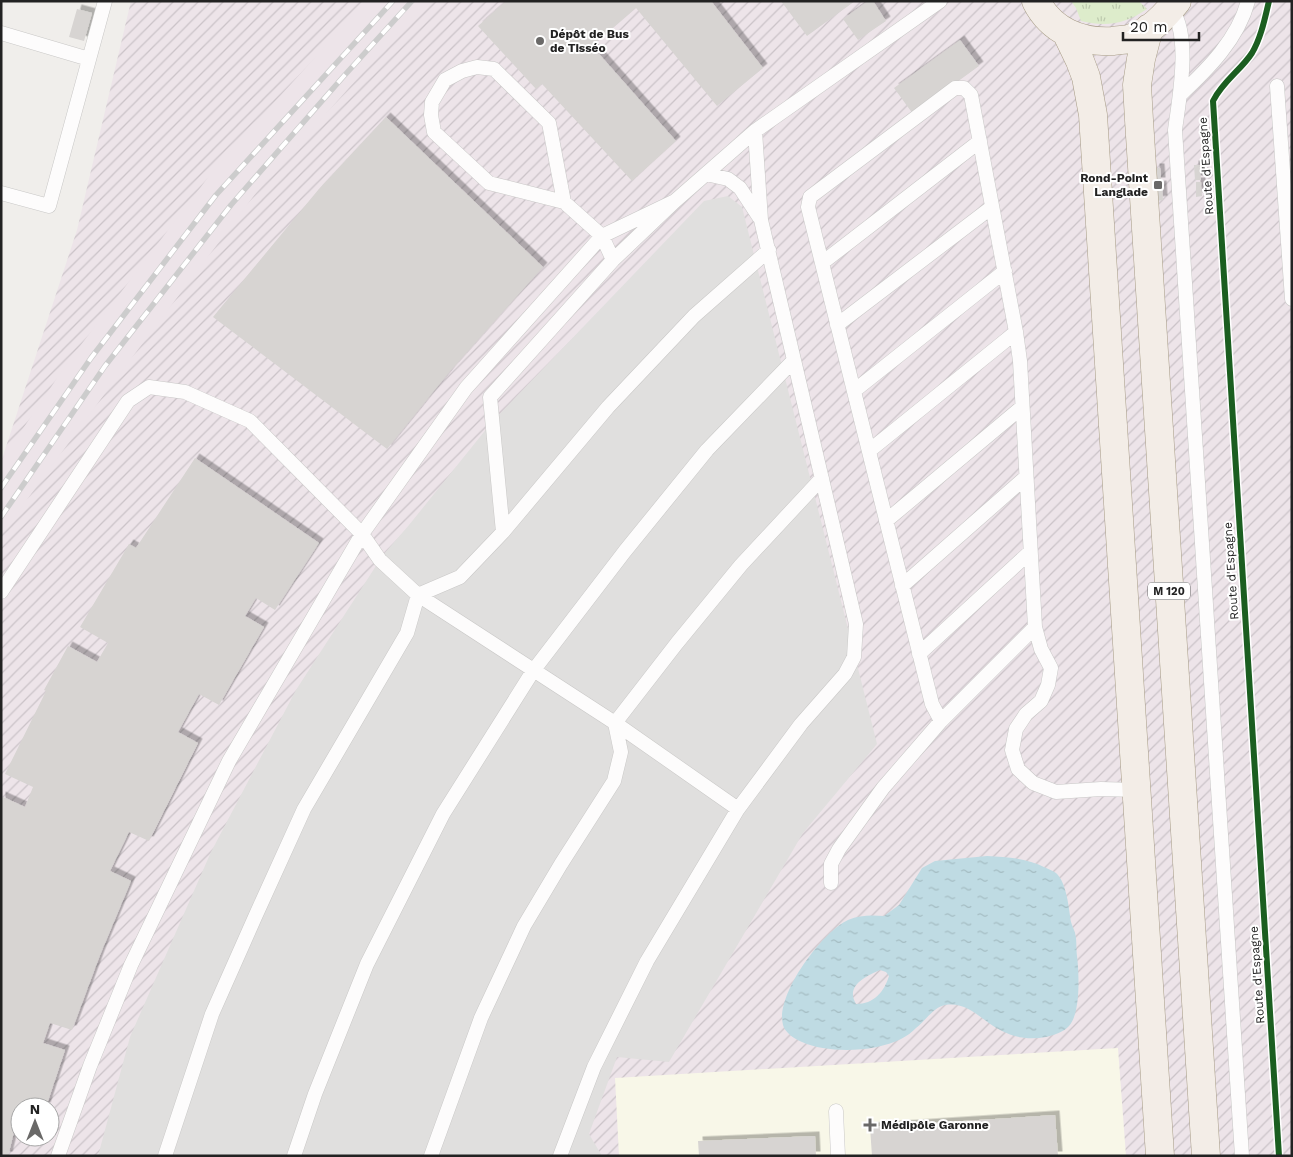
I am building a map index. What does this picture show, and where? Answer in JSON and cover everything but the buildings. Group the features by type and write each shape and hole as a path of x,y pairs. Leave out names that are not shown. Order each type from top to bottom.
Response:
{"main road":[{"path":"1033,3 1067,34 1086,78 1093,115 1160,1156"},
{"path":"1067,34 1086,40 1128,39 1160,21 1171,4"},
{"name":"M 120","path":"1149,28 1141,58 1137,85 1206,1156"}],"lane":[{"path":"1,193 48,206 105,1"},
{"path":"502,532 490,398 613,260 675,201 756,132 940,1"},
{"path":"1180,95 1204,73 1234,34 1246,11 1248,1"},
{"path":"1171,4 1181,27 1182,65 1175,139 1242,1156"},
{"path":"1,33 89,59"},
{"path":"564,202 548,123 494,70 477,67 462,71 445,80 432,102 431,115 434,132 489,183 564,202 602,236 613,260"},
{"path":"1277,86 1292,299"},
{"path":"941,721 932,704 808,207 810,197 955,88 964,88 971,95 1016,332 1020,361 1035,627 1051,668 1048,685 1042,701 1026,714 1016,729 1012,750 1018,769 1033,783 1056,792 1101,789 1136,790"},
{"path":"560,1156 594,1066 647,961 738,808 801,724 845,674 854,657 856,624 761,220 756,132"},
{"path":"822,263 980,141"},
{"path":"706,174 728,179 740,188 761,220"},
{"path":"58,1156 90,1066 131,965 225,769 362,534 466,388 602,236 675,201"},
{"path":"837,325 992,207"},
{"path":"418,595 460,577 502,532 608,407 694,316 769,250"},
{"path":"854,391 1005,271"},
{"path":"868,451 1016,332"},
{"path":"294,1156 315,1094 367,964 443,814 533,671 624,550 707,450 794,360"},
{"path":"1,592 128,401 149,387 185,392 250,421 362,534 380,560 418,595 615,723 738,808"},
{"path":"886,521 1022,407"},
{"path":"902,586 1026,477"},
{"path":"431,1156 481,1018 524,926 614,781 621,752 615,723 741,565 822,478"},
{"path":"920,654 1030,552"},
{"path":"165,1156 212,1014 255,917 304,809 407,633 418,595"},
{"path":"832,883 831,864 838,849 883,788 941,721 1035,627"},
{"path":"836,1111 838,1156"}],"shaded area":[{"path":"131,1 1292,1 1292,1156 1,1156 1,462 77,230"},
{"path":"366,1 428,1 256,193 1,535 1,461 68,362 216,167"},
{"path":"728,196 742,207 877,744 803,833 669,1062 617,1057 589,1134 602,1156 98,1156 130,1037 211,852 296,690 383,555 492,422 704,201"},
{"name":"Médipôle Garonne","path":"1118,1048 1126,1156 619,1156 615,1078"}],"green space":[{"path":"1071,1 1139,1 1147,9 1123,21 1099,24 1081,21"}],"water":[{"path":"987,856 1010,858 1025,860 1039,865 1055,872 1060,877 1065,889 1071,922 1076,936 1078,992 1076,1012 1069,1026 1062,1032 1046,1037 1018,1037 995,1027 969,1009 962,1006 945,1005 933,1011 905,1037 878,1047 838,1050 813,1046 796,1039 786,1031 783,1025 782,1012 786,998 803,966 826,937 848,920 866,916 884,916 899,905 922,868 935,861","holes":["880,970 886,972 889,976 881,992 868,1002 856,1004 853,992 859,982"]}],"railway":[{"path":"1,488 91,358 216,195 393,1"},
{"path":"1,517 105,366 231,205 412,1"}],"cycle path":[{"name":"Route d'Espagne","path":"1269,1 1260,34 1252,53 1222,87 1213,101 1279,1156"}],"place":[{"name":"Dépôt de Bus de Tisséo","path":"540,41"},
{"name":"Rond-Point Langlade","path":"1158,185"},
{"name":"Médipôle Garonne","path":"870,1125"}]}
